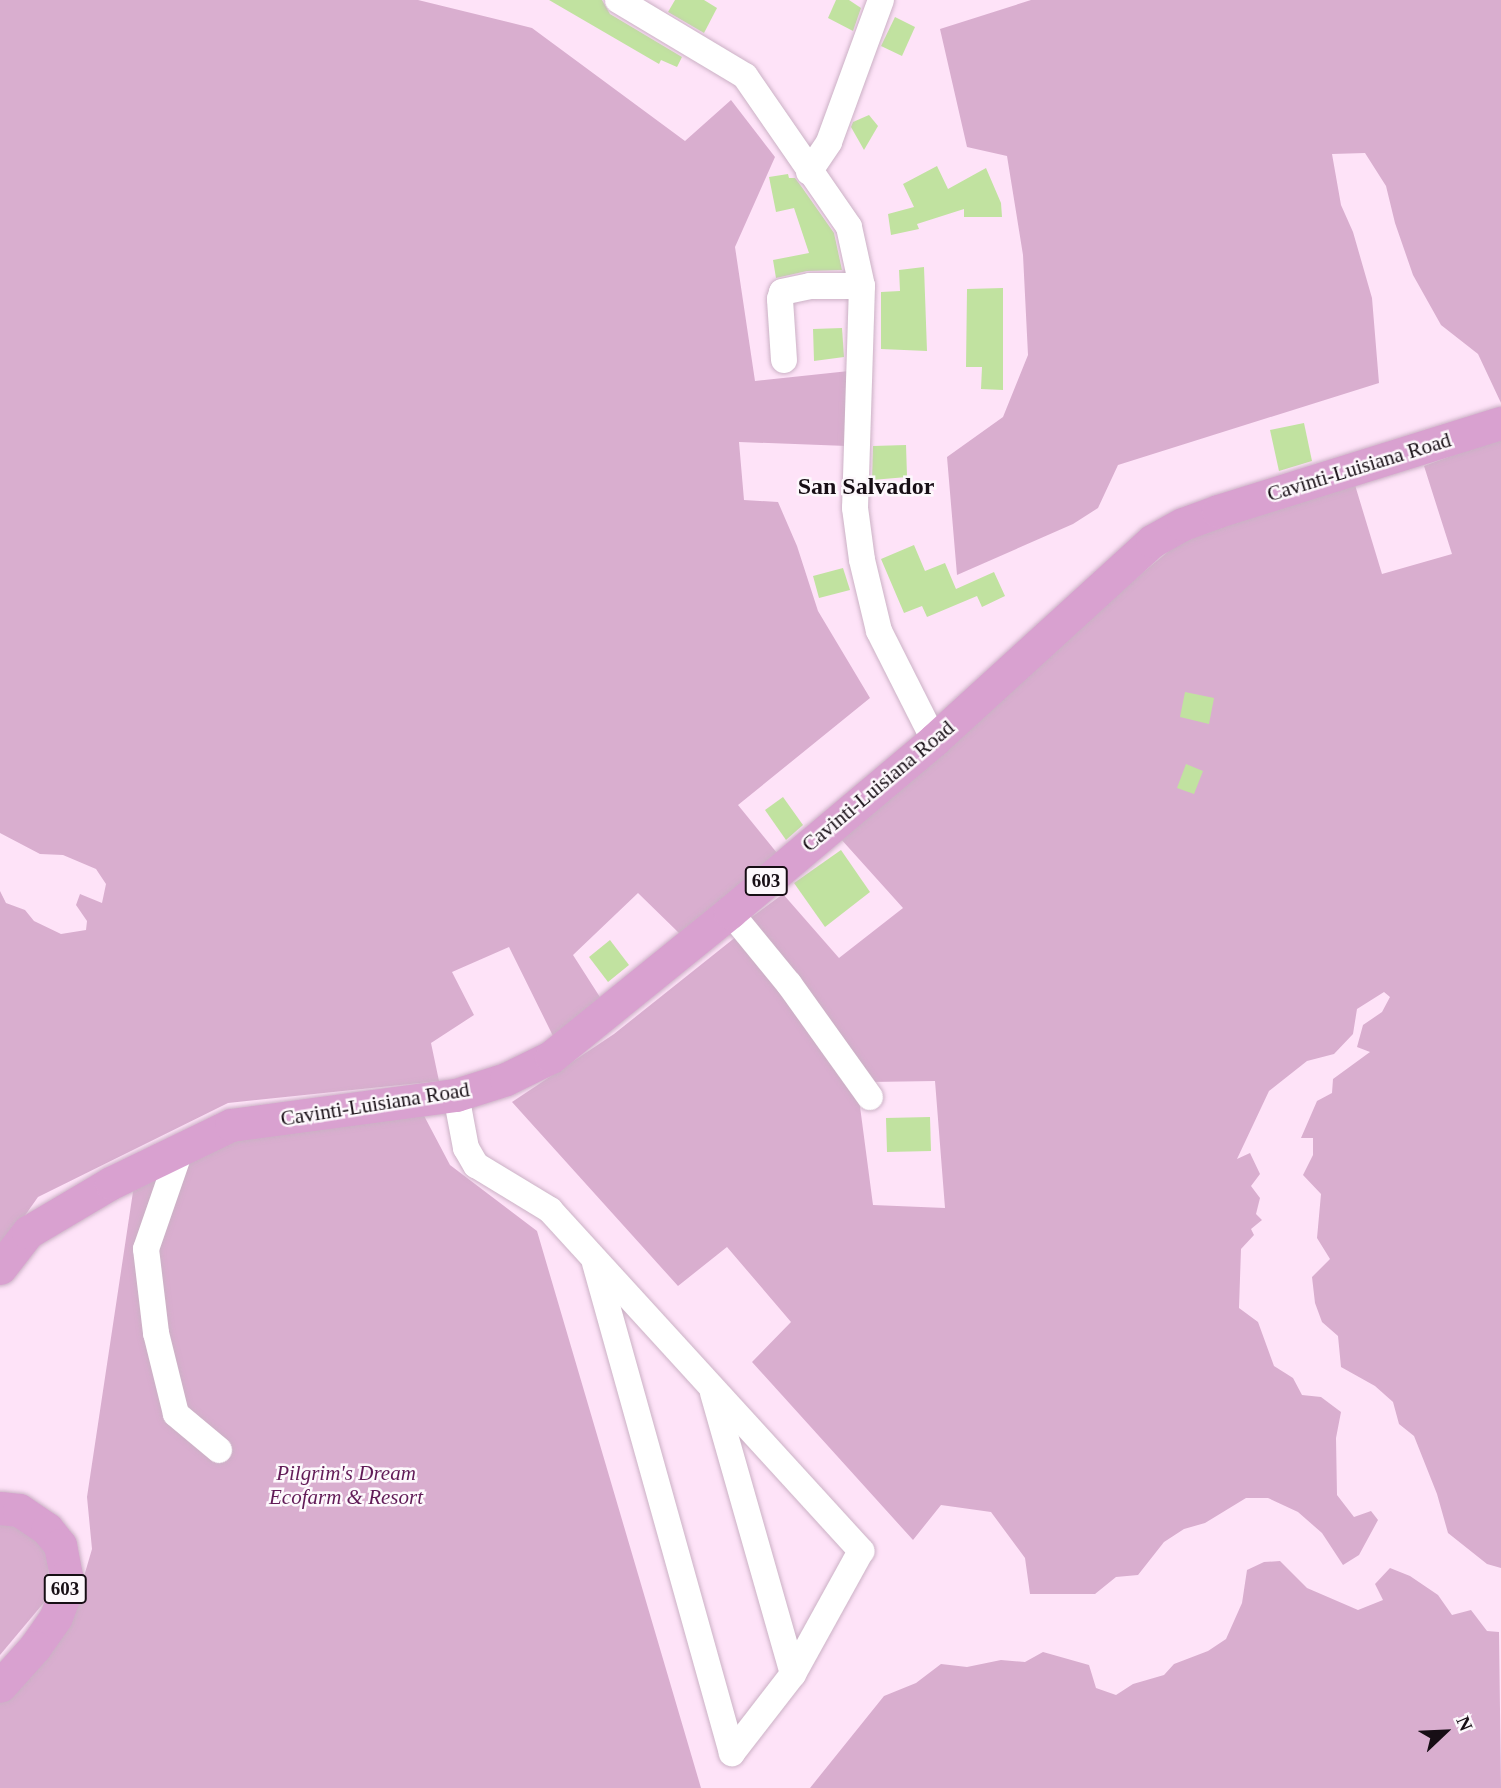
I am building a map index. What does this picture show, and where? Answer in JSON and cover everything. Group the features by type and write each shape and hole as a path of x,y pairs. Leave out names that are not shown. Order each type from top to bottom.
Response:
{"main road":[{"name":"Cavinti-Luisiana Road","path":"0,1268 27,1232 111,1183 231,1125 456,1095 506,1079 551,1057 730,912 934,740 1152,541 1183,524 1501,423"},
{"name":"603","path":"0,1508 19,1510 47,1529 60,1545 66,1576 65,1593 56,1617 35,1647 0,1686"}],"street":[{"path":"618,0 745,75 775,115 809,172 830,197 849,227 862,286 855,508 862,559 879,631 934,740"},
{"path":"809,172 829,142 881,0"},
{"path":"784,360 780,299 782,292 810,286 862,286"},
{"path":"730,912 789,984 870,1097"},
{"path":"456,1095 468,1156 476,1165 550,1210 594,1258 711,1389 861,1551 793,1674 732,1753 594,1258"},
{"path":"181,1147 146,1249 156,1333 176,1414 219,1450"},
{"path":"711,1389 793,1674"}],"green space":[{"path":"0,0 418,0 532,28 685,141 731,100 775,157 735,247 755,381 849,371 847,446 739,442 744,500 778,502 797,546 818,611 870,698 738,805 777,853 680,934 638,893 573,955 605,1005 554,1038 509,947 452,972 474,1015 431,1043 439,1081 228,1103 38,1197 0,1251 0,891 6,903 25,910 34,921 61,934 86,930 87,921 76,905 80,894 102,903 106,884 96,869 63,855 40,854 0,833"},
{"path":"1031,0 1501,0 1501,403 1478,354 1441,325 1413,275 1395,223 1386,186 1365,153 1332,154 1341,205 1353,232 1372,298 1379,383 1118,465 1098,508 1073,524 957,575 947,457 1003,417 1028,355 1023,255 1007,156 967,147 940,29"},
{"path":"1501,438 1501,1568 1487,1564 1448,1533 1437,1494 1414,1436 1399,1424 1393,1402 1375,1386 1341,1367 1338,1336 1322,1322 1315,1303 1312,1277 1330,1259 1317,1238 1321,1194 1303,1175 1313,1155 1313,1138 1301,1138 1317,1101 1332,1093 1333,1079 1370,1052 1357,1047 1363,1025 1382,1012 1390,997 1384,992 1357,1009 1353,1034 1334,1054 1307,1061 1269,1091 1237,1159 1250,1153 1260,1174 1251,1186 1260,1198 1256,1214 1262,1220 1251,1229 1254,1235 1241,1249 1239,1308 1258,1322 1274,1366 1293,1378 1302,1395 1321,1397 1341,1412 1336,1438 1337,1495 1354,1517 1371,1511 1378,1520 1359,1555 1343,1565 1322,1533 1298,1512 1268,1498 1246,1498 1205,1523 1184,1529 1164,1542 1138,1575 1116,1577 1095,1594 1030,1594 1025,1558 991,1512 941,1505 913,1540 752,1362 791,1322 727,1247 678,1286 512,1102 614,1034 737,936 859,1099 873,1205 945,1208 935,1081 870,1082 748,920 783,894 839,958 903,908 840,838 1101,607 1186,537 1355,485 1382,574 1452,554 1424,466"},
{"name":"Pilgrim's Dream Ecofarm & Resort","path":"421,1110 450,1165 537,1231 701,1788 0,1788 0,1695 75,1607 92,1549 87,1497 134,1185 241,1127"},
{"path":"0,1524 27,1529 49,1556 47,1599 0,1655"},
{"path":"1280,1561 1307,1588 1358,1610 1383,1600 1375,1584 1390,1568 1410,1576 1438,1595 1452,1615 1471,1610 1487,1631 1499,1632 1501,1788 810,1788 884,1696 916,1683 941,1664 967,1667 1001,1660 1025,1662 1043,1652 1089,1665 1096,1688 1116,1695 1133,1684 1164,1675 1174,1664 1208,1651 1226,1639 1242,1603 1247,1570 1264,1562"}],"building":[{"path":"549,0 602,0 610,14 682,57 677,67 661,60 659,64"},
{"path":"675,0 704,0 717,8 704,33 668,12"},
{"path":"836,0 849,0 861,8 853,31 828,18"},
{"path":"895,17 915,27 902,56 881,46"},
{"path":"869,115 878,126 864,150 851,127 853,122"},
{"path":"937,166 948,189 986,168 1001,203 1002,217 964,217 964,209 917,224 919,229 891,235 888,214 914,207 903,184"},
{"path":"788,174 789,178 795,178 834,233 842,270 807,271 776,278 773,260 809,253 794,208 776,212 769,177"},
{"path":"924,267 927,351 881,349 881,292 900,291 899,270"},
{"path":"1003,288 1003,390 981,389 982,367 966,367 967,289"},
{"path":"842,328 844,357 814,361 813,329"},
{"path":"1304,423 1312,461 1279,471 1270,430"},
{"path":"906,445 907,477 872,480 873,446"},
{"path":"914,545 925,571 945,563 956,589 994,572 1005,596 982,607 977,596 927,617 922,606 904,613 881,559"},
{"path":"843,568 850,590 819,598 813,576"},
{"path":"1185,692 1214,698 1209,724 1180,717"},
{"path":"1186,764 1203,771 1194,794 1177,788"},
{"path":"783,797 803,825 786,840 765,810"},
{"path":"841,850 870,892 825,927 794,883"},
{"path":"610,940 629,965 608,982 589,957"},
{"path":"930,1117 931,1151 887,1152 886,1118"}],"district":[{"name":"San Salvador","path":"866,487"}]}
